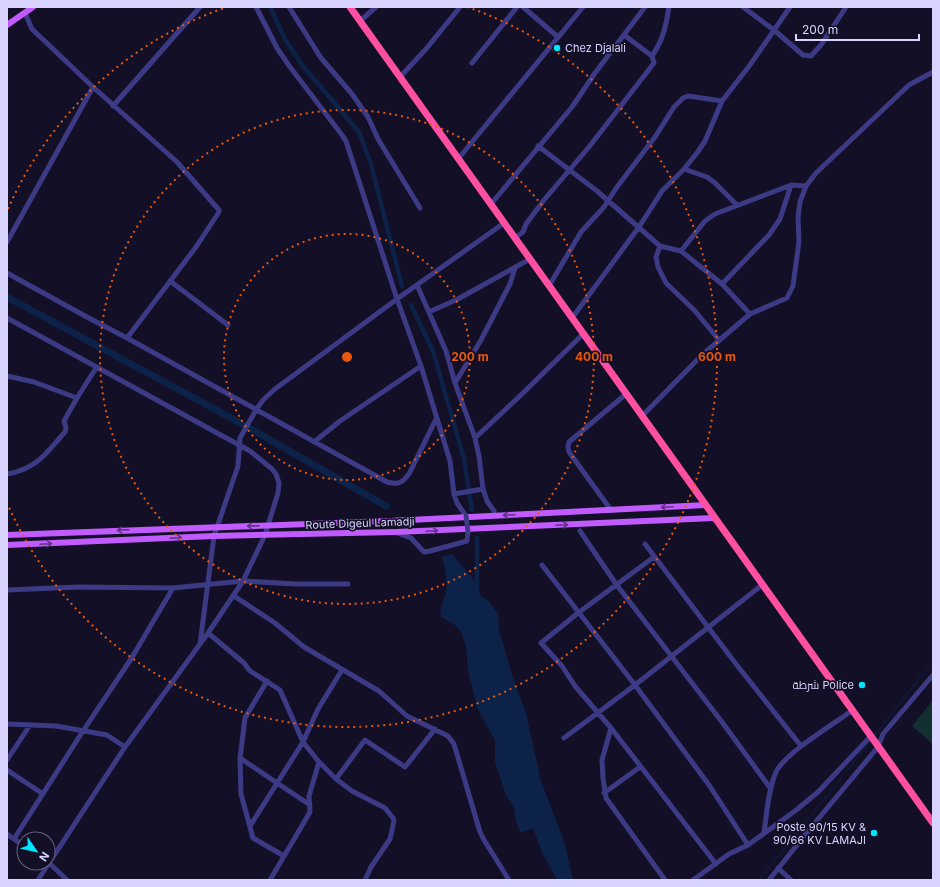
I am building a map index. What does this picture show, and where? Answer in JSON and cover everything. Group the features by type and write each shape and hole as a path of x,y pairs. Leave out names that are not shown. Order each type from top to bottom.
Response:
{"highway":[{"path":"350,7 933,823"}],"main road":[{"path":"7,25 33,7"},
{"name":"Route Digeul Lamadji","path":"7,535 397,520 706,505"},
{"name":"Route Digeul Lamadji","path":"7,545 214,536 396,532 714,518"}],"street":[{"path":"113,106 200,7"},
{"path":"256,7 290,67 346,141 397,299 421,366 450,461 454,494 457,503 466,516 468,532 467,541 424,552 411,538 396,532"},
{"path":"290,7 321,58 352,94 365,113 378,139 420,208"},
{"path":"360,21 376,7"},
{"path":"400,77 460,7"},
{"path":"472,64 517,7"},
{"path":"523,7 558,37"},
{"path":"458,159 583,7"},
{"path":"491,204 572,107 645,7"},
{"path":"652,56 664,34 669,7"},
{"path":"743,7 774,30 803,55 811,56 821,45 846,7"},
{"path":"572,318 639,227 662,190 697,154 705,141 722,101 750,65 790,7"},
{"path":"25,13 32,29 113,106 177,162 219,210 196,247 127,338"},
{"path":"515,238 523,232 526,224 544,200 570,171 654,63 652,56 624,35"},
{"path":"642,416 702,355 750,314 787,298 793,286 799,241 798,216 800,202 806,186 816,174 909,85 933,72"},
{"path":"7,242 93,87"},
{"path":"549,286 581,232 604,207 655,137 674,107 683,98 688,96 722,101"},
{"path":"538,146 591,186 660,246 681,251 722,284 750,314"},
{"path":"684,169 711,180 738,204"},
{"path":"681,251 705,221 715,214 791,185 806,186"},
{"path":"722,284 769,235 780,219 791,185"},
{"path":"200,645 214,536 238,466 240,438 263,400 275,389 397,299 504,223"},
{"path":"660,246 656,257 658,267 666,283 695,311 719,340"},
{"path":"430,312 458,299 530,259"},
{"path":"455,383 467,364 510,284 515,268"},
{"path":"7,273 387,482 399,484 404,481 412,470 436,419"},
{"path":"170,281 228,325"},
{"path":"417,285 446,351 455,383 475,438 486,501 494,511"},
{"path":"7,318 54,343 96,368 240,445 265,462 276,474 279,483 265,536 234,596 125,747 56,851"},
{"path":"475,438 584,334"},
{"path":"314,442 340,421 421,366"},
{"path":"7,474 30,467 43,457 65,432 66,428 64,421 76,398 96,368"},
{"path":"7,376 34,382 76,398"},
{"path":"611,510 608,503 574,458 568,447 569,442 626,394"},
{"path":"454,494 483,489"},
{"path":"580,532 616,584 722,722 771,789"},
{"path":"645,544 801,746"},
{"path":"654,557 616,584 541,643 562,666 575,686 611,728 716,864"},
{"path":"542,566 709,785 748,845"},
{"path":"7,590 79,587 173,588 243,581 296,584 348,584"},
{"path":"564,738 635,686 762,585"},
{"path":"7,834 14,839 83,731 131,660 173,588"},
{"path":"234,596 275,623 304,646 378,691 407,716 448,736 454,744 480,832 509,880"},
{"path":"208,633 244,663 250,671 280,690 303,742 319,762 336,779 352,790 385,808 393,818 394,821 390,839 371,867 365,880"},
{"path":"250,826 303,742 316,713 342,670"},
{"path":"769,880 878,747 883,734 933,675"},
{"path":"267,681 245,718 240,758 241,794 253,838 284,856"},
{"path":"764,832 771,789 781,763 801,746 853,710"},
{"path":"7,724 56,726 107,735 125,747"},
{"path":"7,760 30,725"},
{"path":"611,728 602,760 604,794 665,880"},
{"path":"336,779 365,740 405,767 435,729"},
{"path":"693,880 729,854 748,845 818,792 871,736"},
{"path":"240,758 310,805"},
{"path":"270,880 310,812 309,796 319,762"},
{"path":"604,794 640,767"},
{"path":"7,770 43,794"},
{"path":"778,868 791,880"},
{"path":"56,870 67,880"},
{"path":"38,880 43,871"}],"green space":[{"path":"933,700 933,744 912,726"}],"water":[{"path":"452,554 474,580 477,592 488,601 498,613 499,629 513,678 526,713 541,781 565,844 573,880 557,880 542,853 533,828 521,833 517,825 514,808 506,795 495,762 495,741 478,709 468,671 466,646 461,632 455,625 441,617 441,607 446,592 447,583 442,557"}],"waterway":[{"path":"270,7 285,39 302,65 359,132 371,164 402,286"},
{"path":"7,297 244,425 386,506"},
{"path":"411,305 433,351 464,459 472,510"},
{"path":"477,538 477,597"},
{"path":"875,735 933,661"},
{"path":"759,880 870,742"}],"place":[{"name":"Chez Djalali","path":"557,48"},
{"name":"شرطة Police","path":"862,685"},
{"name":"Poste 90/15 KV & 90/66 KV LAMAJI","path":"874,833"}]}
